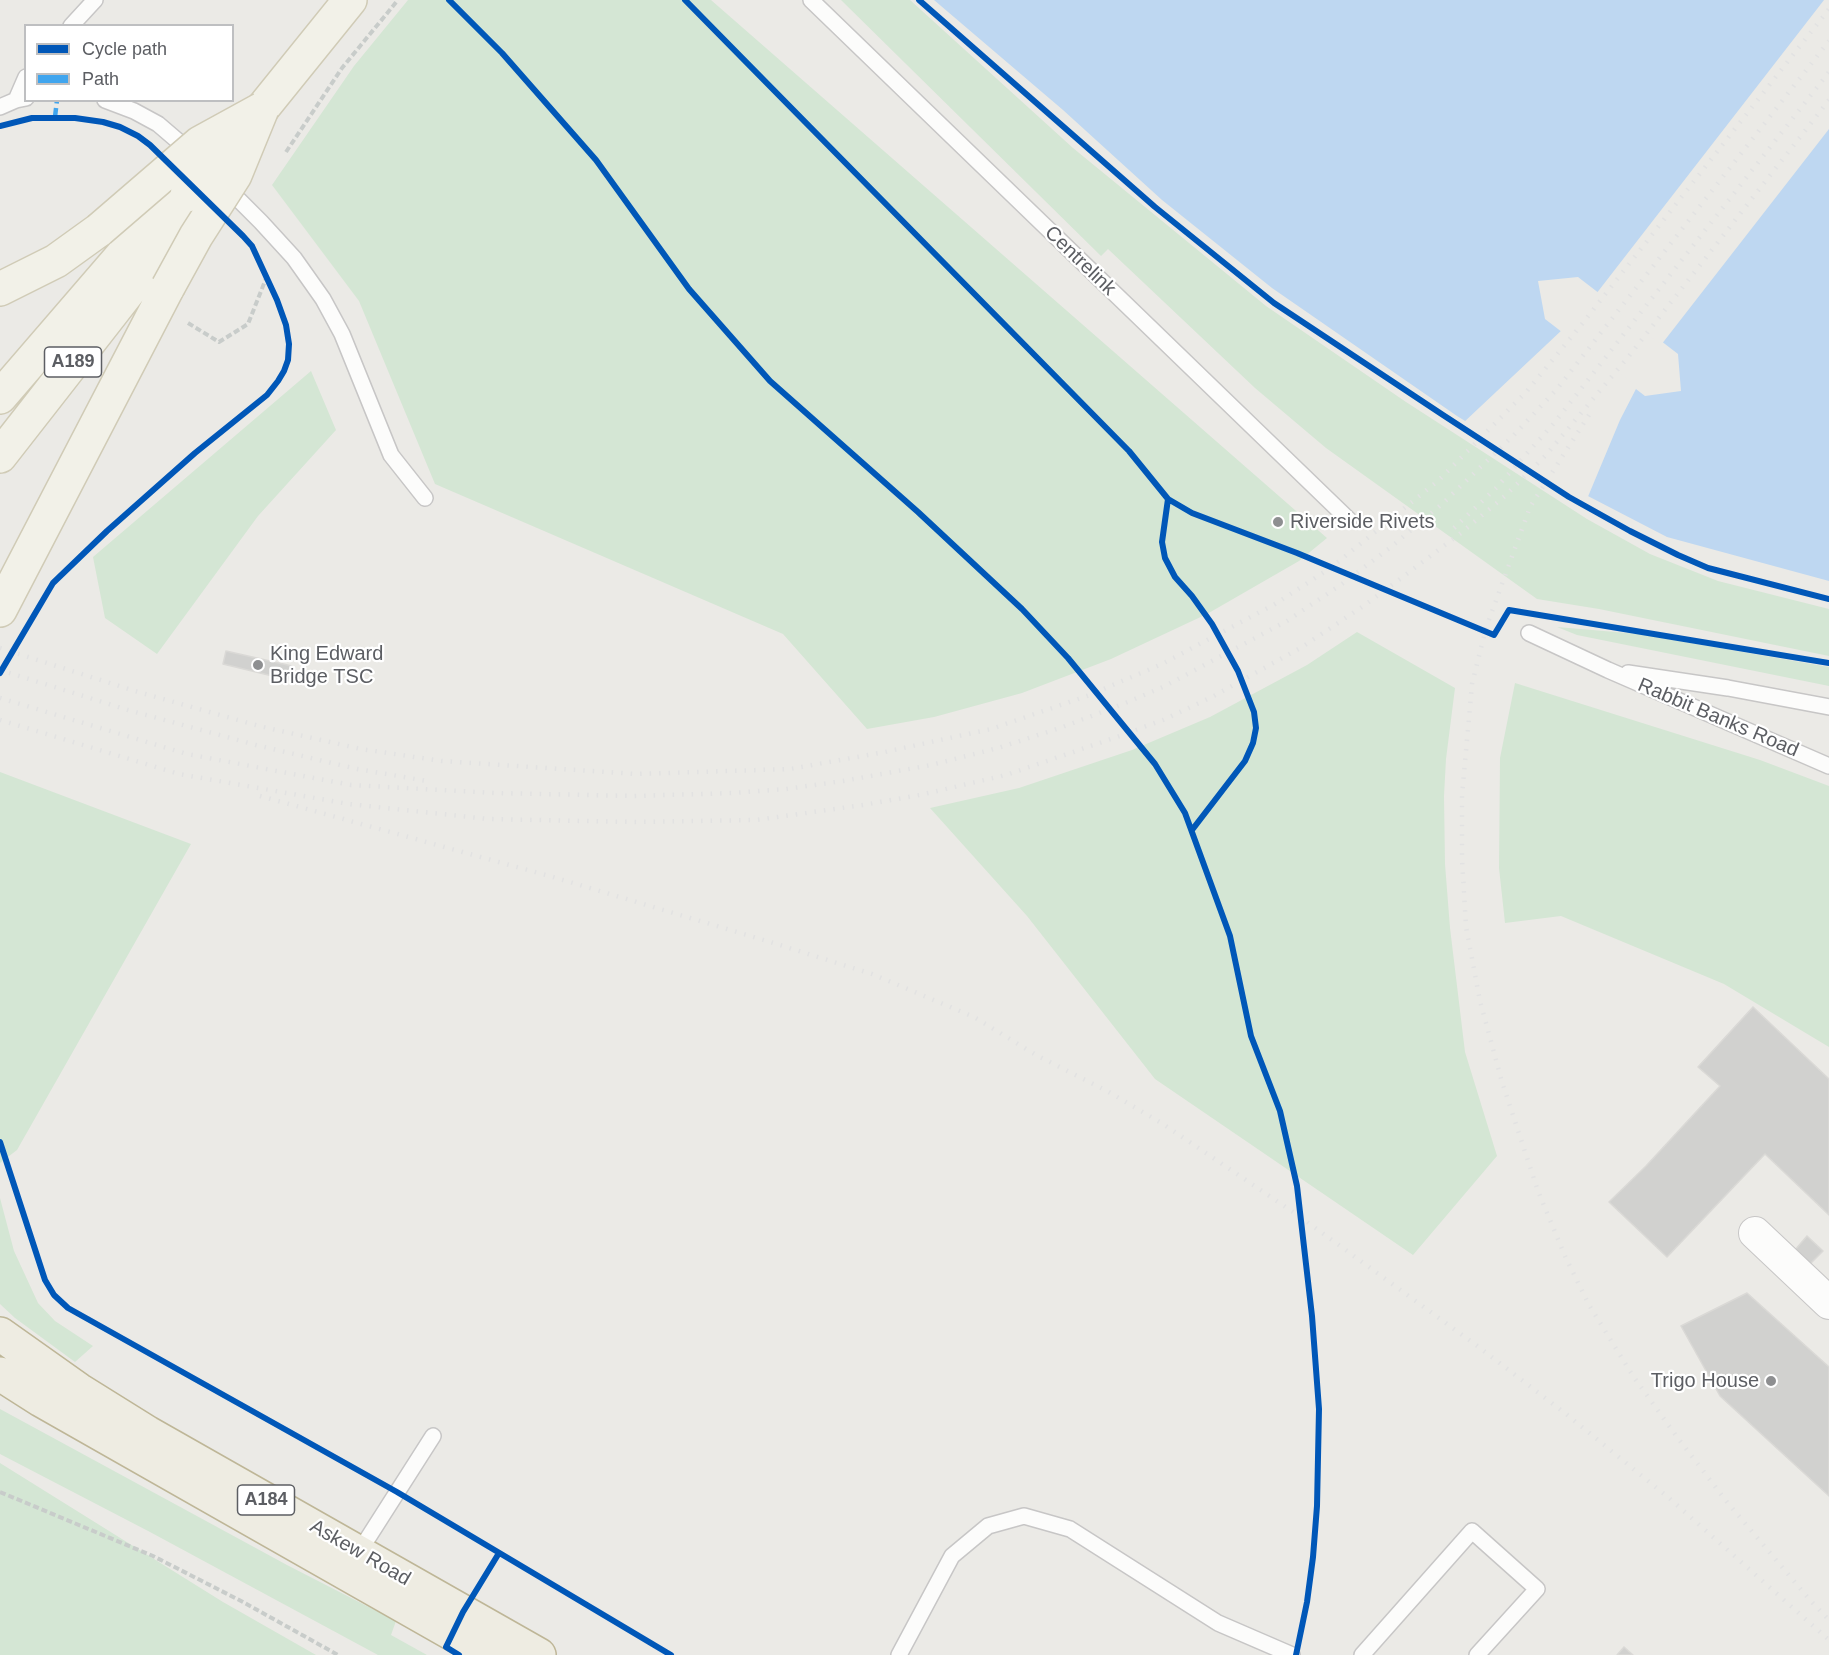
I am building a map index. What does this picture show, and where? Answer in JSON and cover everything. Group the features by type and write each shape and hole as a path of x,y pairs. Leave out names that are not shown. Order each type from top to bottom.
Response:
{"highway":[{"name":"Askew Road","path":"0,1334 79,1390 148,1433 539,1655"},
{"name":"Askew Road","path":"0,1374 92,1430 490,1655"}],"main road":[{"name":"A189","path":"0,456 147,269 187,195 262,109 350,0"},
{"path":"0,289 56,261 99,230 200,143 262,109"},
{"path":"2,606 147,269 196,236 235,175 262,109"},
{"name":"A189","path":"0,397 147,269"}],"street":[{"path":"1755,1233 1829,1303"}],"lane":[{"path":"73,24 95,0"},
{"name":"Centrelink","path":"811,0 1349,520"},
{"path":"0,107 21,99"},
{"path":"110,102 158,124 179,141 294,258 323,299 342,334 391,455 424,498"},
{"path":"1529,633 1608,670 1728,688 1829,707"},
{"name":"Rabbit Banks Road","path":"1608,670 1829,766"},
{"path":"359,1552 433,1436"},
{"path":"899,1655 952,1556 988,1526 1024,1516 1070,1529 1218,1623 1292,1655"},
{"path":"1362,1655 1472,1531 1537,1589 1477,1655"}],"path":[{"path":"284,156 342,68 398,0"},
{"path":"263,268 270,284"},
{"path":"179,318 219,342 248,324 267,276"},
{"path":"0,1492 153,1556 243,1602 338,1655"}],"green space":[{"path":"408,0 711,0 1327,538 1299,561 1207,614 1111,659 1022,693 934,717 867,729 783,634 435,484 359,301 272,185 354,66"},
{"path":"841,0 910,0 1073,148 1266,306 1406,402 1587,519 1650,554 1718,581 1829,609 1829,656 1599,609 1537,599 1326,448 1255,388 1108,249 1101,256"},
{"path":"311,371 336,430 258,516 157,654 105,618 93,557"},
{"path":"1557,627 1639,634 1829,667 1829,686 1577,635"},
{"path":"1357,632 1455,688 1444,796 1445,864 1450,928 1465,1052 1497,1156 1413,1255 1155,1079 1027,916 930,808 1019,788 1132,750 1210,717 1307,665"},
{"path":"1515,683 1760,760 1829,786 1829,1047 1724,984 1561,916 1505,923 1499,868 1500,758"},
{"path":"0,772 191,844 17,1150 0,1163"},
{"path":"0,1198 14,1251 38,1303 55,1321 93,1346 75,1362 15,1318 0,1304"},
{"path":"0,1409 287,1565 396,1621 391,1635 427,1655 378,1655 0,1454"},
{"path":"0,1463 223,1602 316,1655 0,1655"}],"water":[{"path":"934,0 1829,0 1829,581 1667,537 1584,494 1457,416 1272,288 1162,200 1063,110","holes":["1578,277 1678,354 1681,391 1645,396 1545,319 1538,281"]}],"pier":[{"path":"1824,0 1829,0 1829,129 1661,345 1596,294"},
{"path":"1563,329 1637,387 1620,420 1587,499 1463,423"}],"building":[{"name":"King Edward Bridge TSC","path":"226,651 292,666 289,680 223,664"},
{"path":"1753,1007 1829,1079 1829,1215 1765,1154 1667,1257 1609,1202 1646,1166 1720,1086 1698,1067"},
{"path":"1807,1236 1823,1251 1810,1264 1795,1250"},
{"name":"Trigo House","path":"1747,1293 1829,1367 1829,1496 1720,1396 1681,1326"},
{"path":"1624,1647 1633,1655 1617,1655"}],"railway":[{"path":"0,648 135,691 259,726 361,749 442,761 636,774 790,769 885,752 991,729 1087,696 1162,664 1275,604 1332,567 1439,480 1527,391 1829,9"},
{"path":"0,698 187,754 351,785 495,793 634,796 786,789 931,765 998,748 1060,728 1163,687 1287,621 1342,584 1442,504 1513,436 1557,389 1829,41"},
{"path":"1454,528 1496,488 1555,422 1829,72"},
{"path":"0,720 179,774 349,804 488,819 633,822 756,820 920,795 1006,775 1163,720 1212,697 1302,647 1362,607 1461,533 1505,496 1546,455 1629,356 1829,100"},
{"path":"1589,415 1530,507 1486,628 1472,684 1462,796 1462,858 1466,927 1480,1001 1502,1082 1538,1191 1565,1256 1589,1305 1633,1376 1677,1437 1727,1502 1829,1620"},
{"path":"0,670 128,710 256,745 357,769 427,781"},
{"path":"260,796 553,877 767,941 872,974 974,1017 1036,1055 1107,1091 1163,1124 1299,1216 1566,1414 1669,1498 1829,1640"}],"marked path":[{"path":"55,117 57,102"}],"cycle path":[{"path":"449,0 502,53 596,160 689,289 770,381 918,512 1022,609 1068,658 1155,764 1185,813 1230,936 1251,1036 1280,1111 1297,1186 1312,1316 1319,1409 1317,1506 1313,1557 1296,1655"},
{"path":"685,0 1129,451 1168,499 1162,542 1165,558 1175,577 1212,624 1238,671 1254,712 1256,728 1253,743 1245,761 1192,830"},
{"path":"919,0 1155,207 1274,303 1443,415 1569,497 1678,555 1708,568 1829,599"},
{"path":"0,126 32,118 75,118 120,127 150,145 252,246 277,300 286,325 289,344 288,360 284,371 267,395 195,453 107,531 53,583 0,673"},
{"path":"1168,499 1192,513 1297,553 1494,635 1509,610 1829,663"},
{"path":"0,1142 45,1280 54,1295 68,1308 397,1492 671,1655"},
{"path":"459,1655 446,1647 463,1612 499,1553"}],"place":[{"name":"Riverside Rivets","path":"1278,522"},
{"name":"King Edward Bridge TSC","path":"258,665"},
{"name":"Trigo House","path":"1771,1381"}]}
